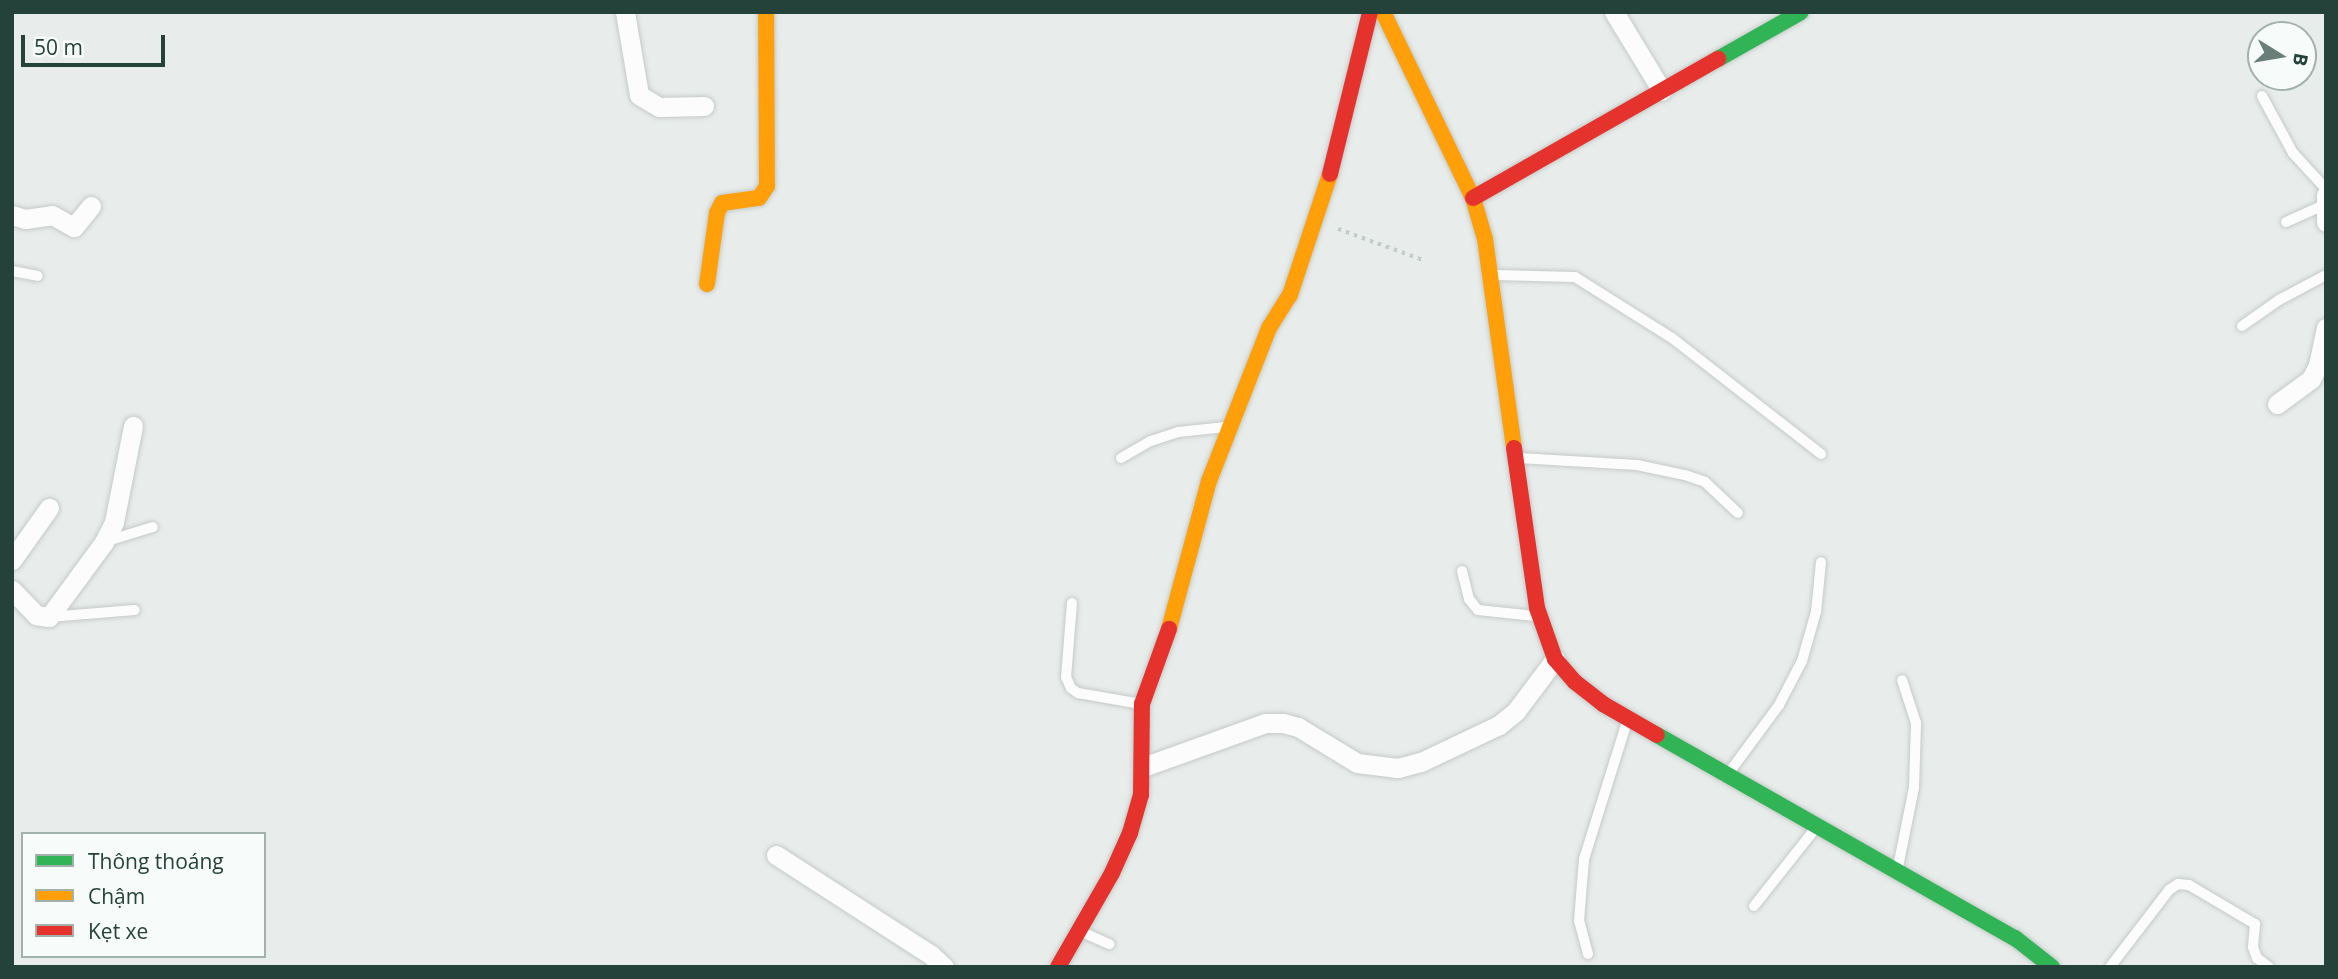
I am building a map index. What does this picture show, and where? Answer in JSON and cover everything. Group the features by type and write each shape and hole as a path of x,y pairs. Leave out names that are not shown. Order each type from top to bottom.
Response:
{"street":[{"path":"625,12 639,95 659,107 704,106"},
{"path":"707,284 718,213 722,203 759,198 766,186 766,12"},
{"path":"1058,967 1122,853 1140,795 1143,767 1142,704 1178,605 1209,481 1269,328 1290,295 1316,221 1370,12"},
{"path":"1383,12 1473,198 1485,239 1539,617 1555,659 1575,682 1628,718 2015,938 2052,967"},
{"path":"1614,12 1662,91"},
{"path":"1473,198 1662,91 1789,15"},
{"path":"12,215 25,219 52,215 74,227 91,206"},
{"path":"2277,404 2311,379 2318,365 2326,327"},
{"path":"12,590 36,615 49,617 104,542 118,504 132,426"},
{"path":"12,560 50,508"},
{"path":"1143,767 1265,723 1283,723 1298,727 1357,763 1398,768 1421,762 1499,725 1516,711 1555,659"},
{"path":"776,855 931,954 944,967"}],"lane":[{"path":"2262,96 2293,153 2325,203 2286,222"},
{"path":"12,271 38,276"},
{"path":"1490,275 1575,277 1672,338 1821,454"},
{"path":"2242,326 2279,300 2326,275"},
{"path":"1121,458 1151,441 1178,432 1230,427"},
{"path":"1515,458 1637,465 1685,475 1706,482 1738,513"},
{"path":"104,542 153,527"},
{"path":"1728,775 1779,705 1802,660 1816,612 1821,562"},
{"path":"1462,570 1469,599 1478,610 1539,617"},
{"path":"1072,603 1066,677 1071,688 1079,693 1142,704"},
{"path":"49,617 135,610"},
{"path":"1897,871 1914,788 1916,723 1902,680"},
{"path":"1588,954 1579,921 1584,859 1628,718"},
{"path":"1754,906 1817,825"},
{"path":"2110,967 2169,890 2178,884 2189,885 2255,924 2253,947 2258,958 2269,967"},
{"path":"1078,931 1109,944"}],"path":[{"path":"1316,221 1423,260"}],"traffic: fast":[{"path":"1718,59 1801,12"},
{"path":"1657,735 2015,938 2052,967"}],"traffic: slow":[{"path":"707,284 717,213 722,203 759,198 767,186 766,12"},
{"path":"1383,12 1473,198 1485,239 1514,448"},
{"path":"1169,629 1209,481 1269,328 1290,295 1330,174"}],"traffic: jam":[{"path":"1330,174 1370,12"},
{"path":"1473,198 1718,59"},
{"path":"1514,448 1537,608 1555,659 1575,682 1603,704 1657,735"},
{"path":"1058,967 1112,873 1130,833 1141,795 1142,704 1169,629"}]}
